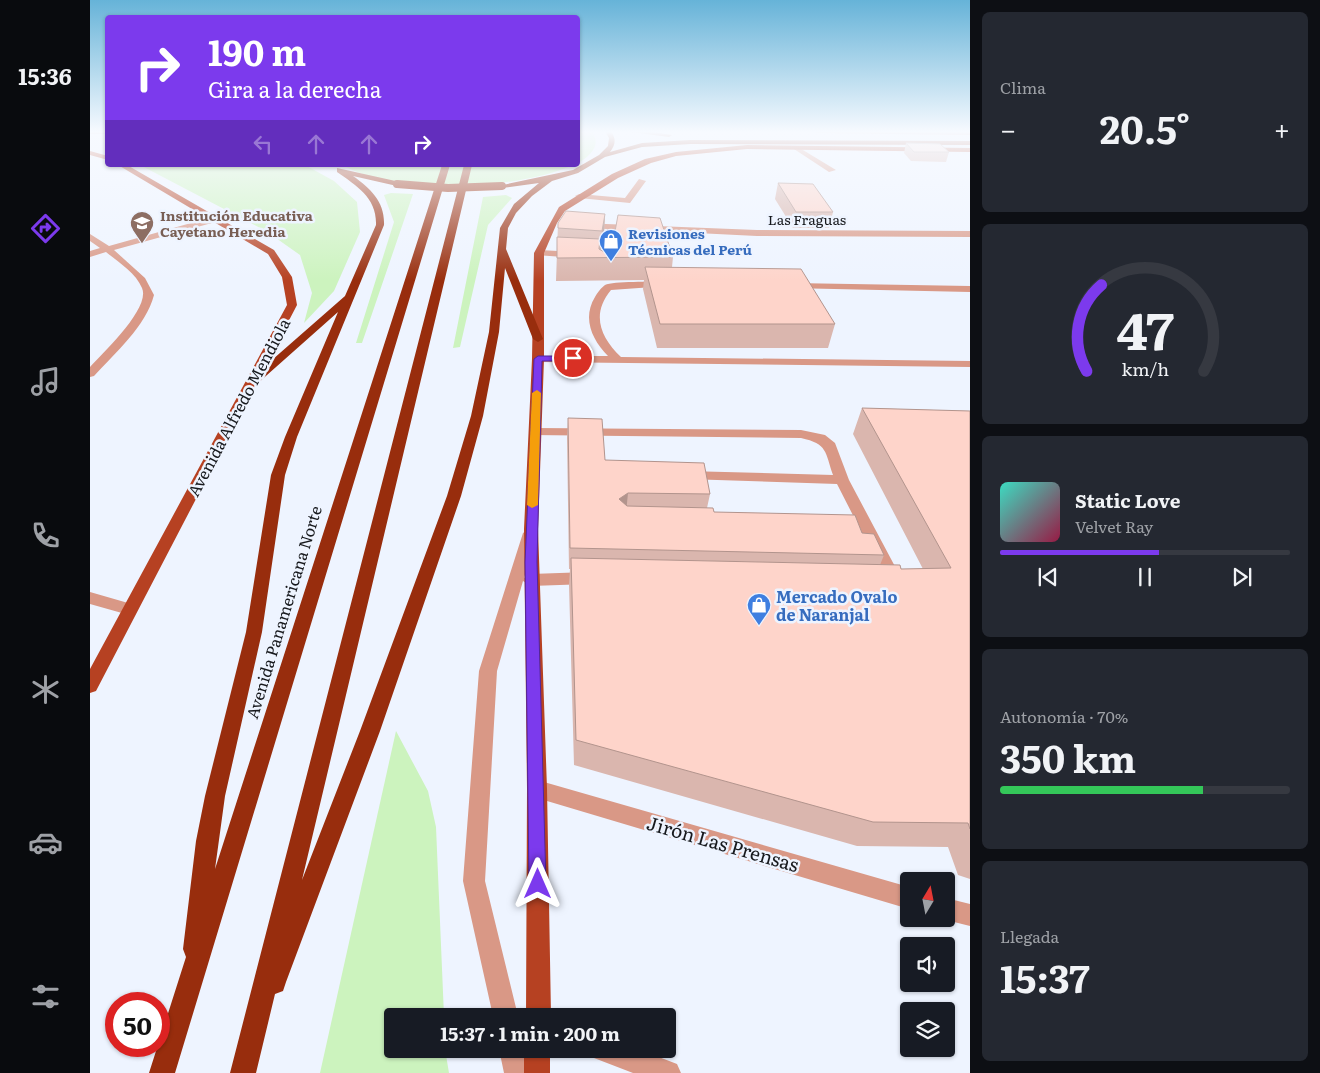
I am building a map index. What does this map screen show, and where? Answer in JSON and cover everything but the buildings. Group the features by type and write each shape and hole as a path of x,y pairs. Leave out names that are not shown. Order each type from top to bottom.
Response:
{"highway":[{"path":"192,978 207,841 224,754 254,632 278,475 291,437 378,231 381,218 374,199 353,181"},
{"path":"381,181 448,188 502,186 536,181"},
{"name":"Avenida Panamericana Norte","path":"162,1073 441,181"},
{"path":"243,1073 464,181"},
{"path":"250,1044 370,731 454,496 477,416 492,340 497,308 504,228 510,216 523,199 547,181"},
{"path":"501,247 538,339"},
{"path":"254,381 350,296"}],"main road":[{"name":"Avenida Alfredo Mendiola","path":"90,686 129,610 254,381 292,305 292,287 283,268 271,252 150,181"},
{"path":"538,1008 537,789 531,580 538,359 539,253 562,209 579,196 606,181"},
{"path":"537,1058 537,1073"}],"street":[{"path":"579,196 626,201 642,181"},
{"path":"90,254 216,219"},
{"path":"553,223 563,224"},
{"name":"Las Fraguas","path":"573,224 757,232 970,234"},
{"path":"596,256 612,226"},
{"path":"90,237 142,280 149,294 146,304 132,325 90,374"},
{"path":"539,253 596,256"},
{"path":"596,256 604,270"},
{"path":"617,359 608,350 594,324 593,312 598,296 608,287 675,284"},
{"path":"782,285 970,288"},
{"path":"538,359 970,364"},
{"path":"536,432 809,435 828,443 842,480 892,579 892,582 888,584 878,584"},
{"path":"668,474 842,480"},
{"path":"845,524 865,525"},
{"path":"503,1008 474,881 488,671 532,529"},
{"path":"531,580 599,578"},
{"path":"90,598 129,610"},
{"name":"Jirón Las Prensas","path":"537,789 900,895"},
{"path":"955,911 970,916"},
{"path":"514,1058 517,1073"},
{"path":"627,1058 668,1073"}],"green space":[{"path":"171,181 334,181 357,202 360,232 334,291 304,323 312,293 300,255 266,231"},
{"path":"394,181 513,181 457,186 424,185"},
{"path":"391,193 413,194 362,343 356,343 394,222 384,195"},
{"path":"506,195 512,198 488,225 460,347 453,348 483,197"},
{"path":"396,731 428,791 436,827 444,1008 384,1008 384,1058 446,1058 449,1073 320,1073"}],"slow traffic":[{"path":"532,505 537,393"}],"place":[{"name":"Institución Educativa Cayetano Heredia","path":"142,244"},
{"name":"Revisiones Técnicas del Perú","path":"611,262"},
{"name":"Mercado Ovalo de Naranjal","path":"759,626"}],"route":[{"path":"538,884 531,562 538,359 573,358"}]}
